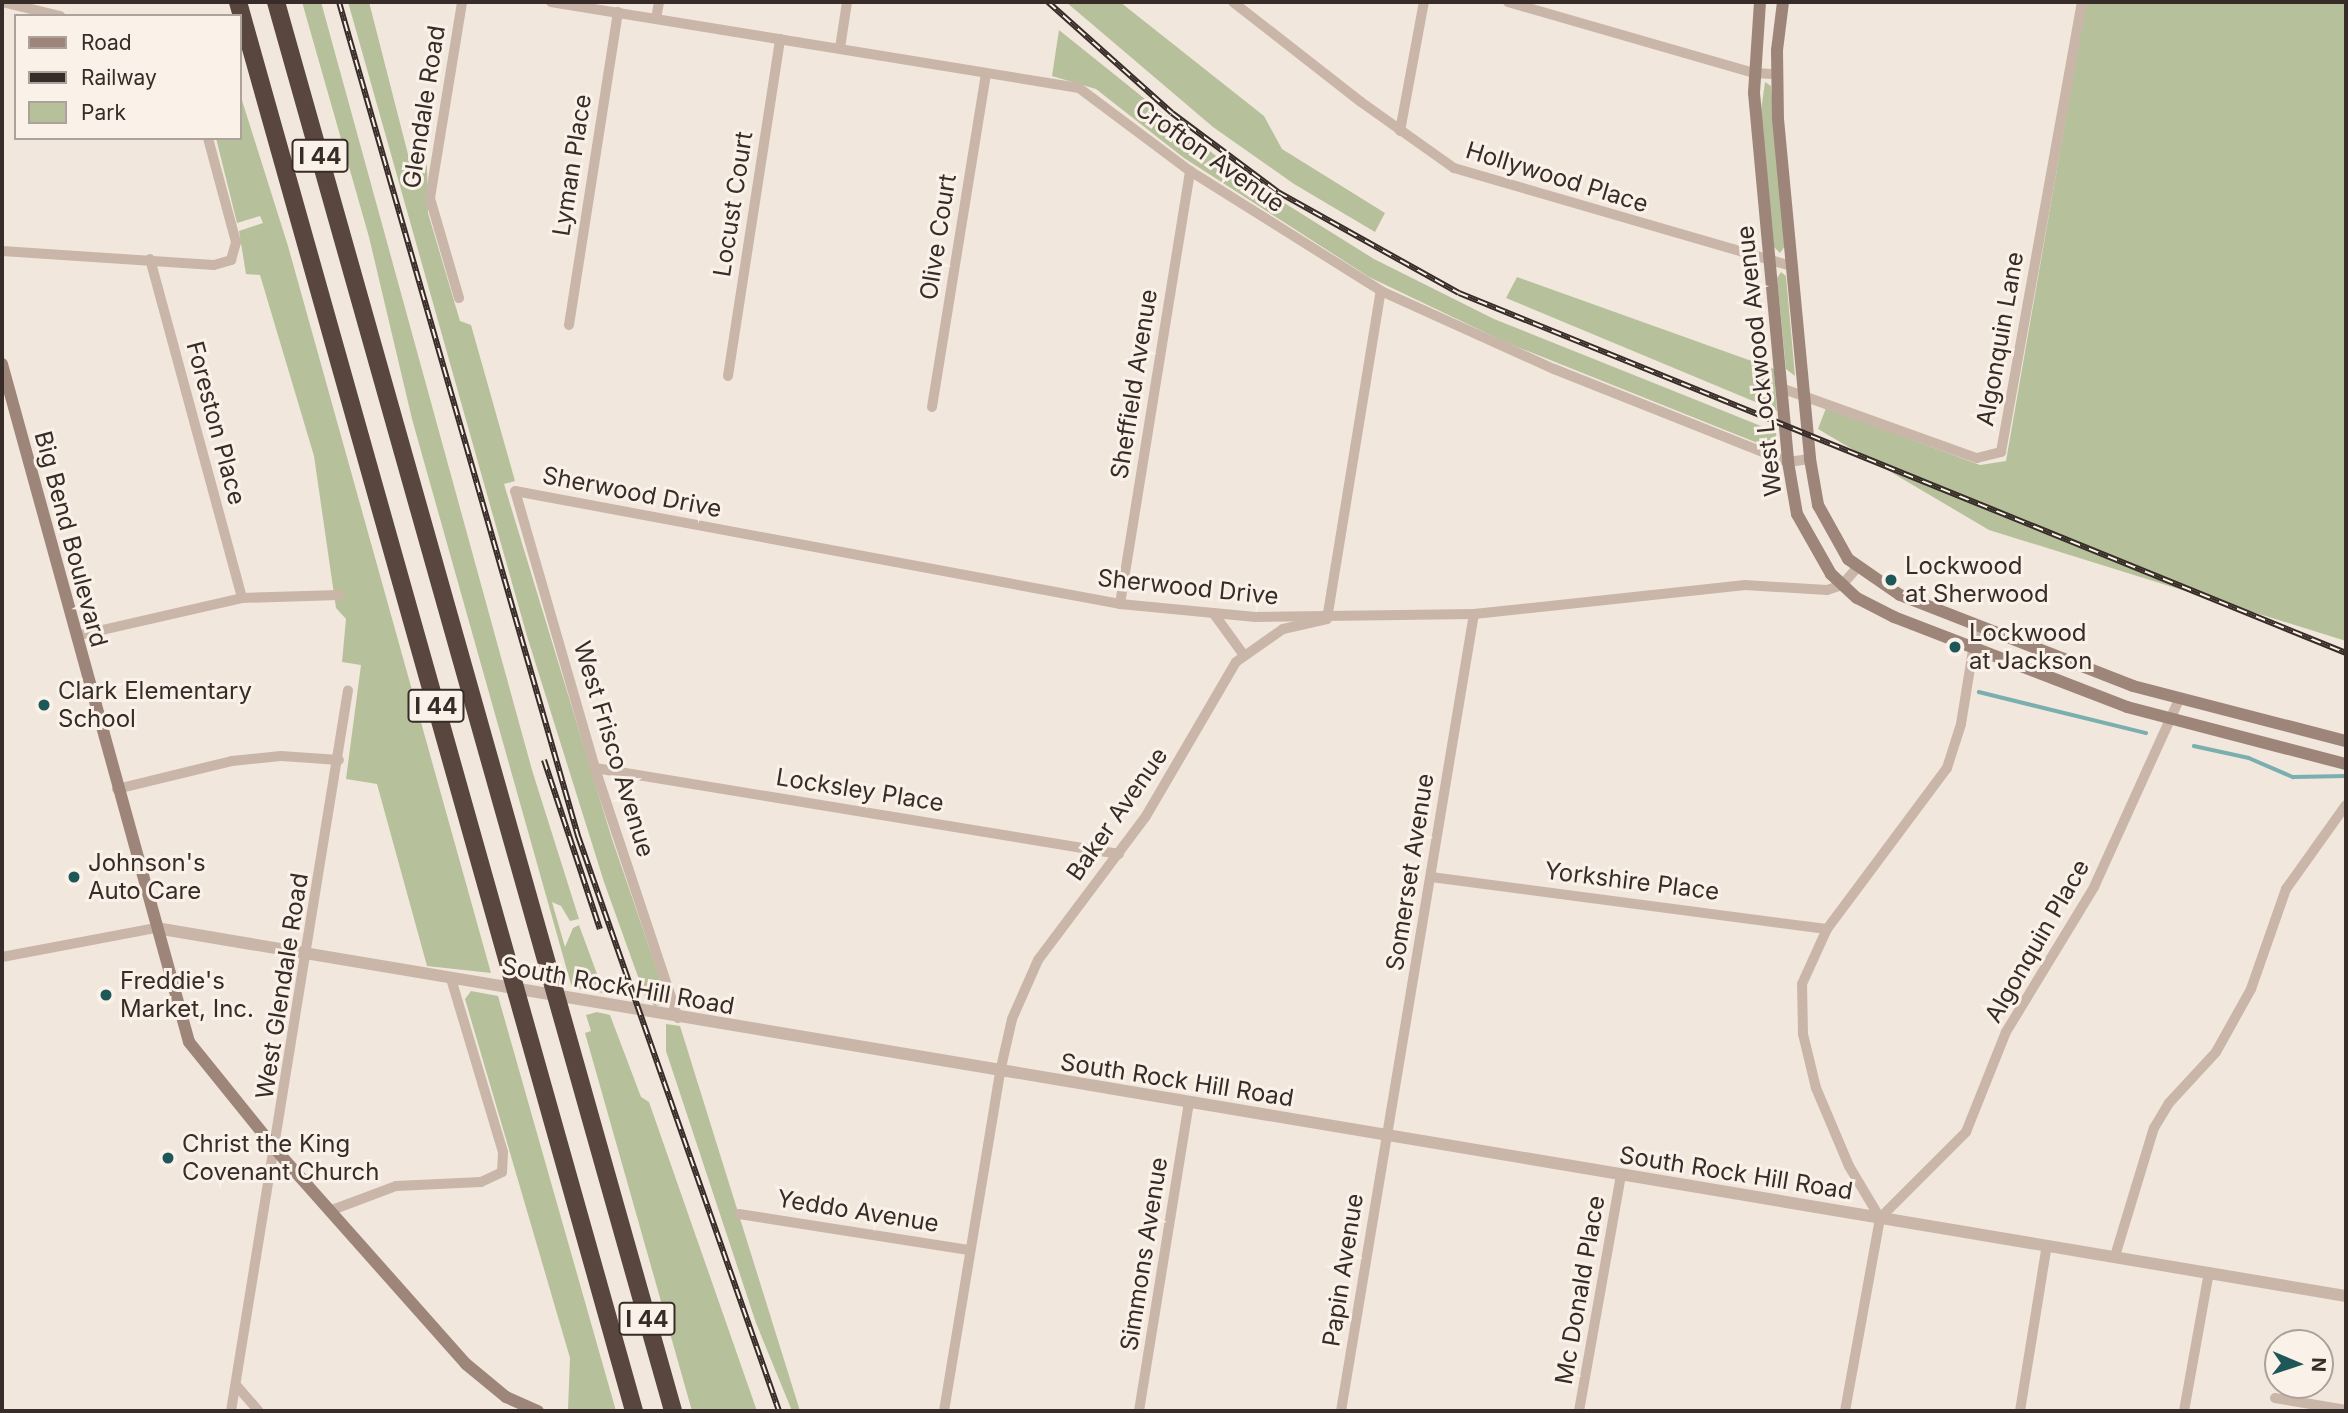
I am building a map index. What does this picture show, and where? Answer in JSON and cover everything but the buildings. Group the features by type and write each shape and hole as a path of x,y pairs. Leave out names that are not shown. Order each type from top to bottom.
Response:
{"highway":[{"name":"I 44","path":"276,2 673,1411"},
{"path":"284,2 291,54"},
{"name":"I 44","path":"242,16 635,1411"}],"main road":[{"name":"West Lockwood Avenue","path":"1760,2 1754,73 1788,463 1805,536 1842,585 1894,617 2173,721 2346,764"},
{"name":"West Lockwood Avenue","path":"1783,2 1776,74 1810,459 1825,523 1857,568 1900,595 2179,699 2346,741"},
{"name":"Big Bend Boulevard","path":"2,364 117,789 189,1042 276,1150 466,1364 506,1397 538,1411"}],"street":[{"path":"2,2 52,14"},
{"name":"Glendale Road","path":"459,298 430,198 462,2"},
{"name":"Crofton Avenue","path":"551,2 1079,88 1190,171 1381,291 1554,369 1788,463"},
{"path":"656,19 659,2"},
{"path":"840,48 847,2"},
{"name":"Hollywood Place","path":"1233,2 1244,6 1436,158 1472,175 1792,267"},
{"path":"1400,131 1424,2"},
{"path":"1508,2 1754,73 1776,74"},
{"name":"Algonquin Lane","path":"1781,388 1977,458 2001,452 2082,2"},
{"name":"Lyman Place","path":"569,325 618,12"},
{"name":"Locust Court","path":"728,376 780,39"},
{"name":"Olive Court","path":"932,407 986,74"},
{"path":"2,251 214,265 231,260 236,242 209,140"},
{"name":"Sheffield Avenue","path":"1120,604 1190,171"},
{"name":"Foreston Place","path":"150,259 242,598"},
{"path":"1327,619 1381,291"},
{"path":"1788,463 1810,459"},
{"name":"Sherwood Drive","path":"515,491 1120,604 1214,614 1327,619 1474,614 1745,585 1814,590 1842,585"},
{"name":"West Frisco Avenue","path":"515,491 595,768 678,1017"},
{"path":"1842,585 1857,568"},
{"path":"76,636 242,598 339,595"},
{"path":"1214,614 1243,654"},
{"name":"Somerset Avenue","path":"1387,1136 1474,614"},
{"name":"Baker Avenue","path":"944,1411 1000,1072 1013,1019 1038,960 1119,854 1168,782 1243,654 1283,629 1327,619"},
{"path":"1845,1411 1880,1218 1849,1166 1816,1088 1803,1034 1802,984 1827,929 1947,768 1961,724 1978,625"},
{"name":"West Glendale Road","path":"231,1411 309,951 348,690"},
{"name":"Algonquin Place","path":"1880,1218 1966,1132 2006,1032 2094,887 2173,721 2179,699"},
{"path":"117,789 232,761 281,756 339,761"},
{"name":"Locksley Place","path":"595,768 1119,854"},
{"path":"2115,1256 2160,1115 2216,1052 2251,989 2286,889 2346,805"},
{"name":"Yorkshire Place","path":"1431,877 1827,929"},
{"name":"South Rock Hill Road","path":"2,957 156,928 309,951 457,980 1000,1072 2346,1296"},
{"path":"332,1210 397,1186 491,1180 502,1172 503,1152 457,980"},
{"name":"Simmons Avenue","path":"1139,1411 1189,1104"},
{"name":"Papin Avenue","path":"1341,1411 1387,1136"},
{"name":"Mc Donald Place","path":"1579,1411 1621,1175"},
{"name":"Yeddo Avenue","path":"739,1214 970,1251"},
{"path":"2020,1411 2047,1245"},
{"path":"2184,1411 2210,1272"},
{"path":"236,1385 259,1411"},
{"path":"2280,1399 2346,1410"}],"green space":[{"path":"302,2 321,2 532,770 579,919 570,921 561,906 552,902 565,947 573,928 579,925 604,993 572,988 412,419 369,237"},
{"path":"348,2 369,2 412,170 427,165 428,213 460,321 471,325 515,481 504,484 612,839 665,993 661,1005 655,1006 646,999 604,882 527,636"},
{"path":"1066,2 1120,2 1264,116 1282,149 1385,213 1375,232 1294,184 1213,127"},
{"path":"2086,2 2346,2 2346,641 1989,530 1818,429 1826,408 1980,465 2006,461"},
{"path":"1059,30 1241,176 1374,259 1494,319 1776,432 1777,445 1765,446 1505,342 1369,277 1184,158 1096,89 1052,76"},
{"path":"1765,82 1771,86 1785,246 1780,253 1774,247 1761,111"},
{"path":"242,100 288,246 491,973 427,966 377,784 346,779 361,665 342,662 346,619 336,608 314,456 260,275 246,274 239,231 263,223 260,216 237,223 216,140 242,140"},
{"path":"1781,272 1786,276 1795,376 1786,369 1777,278"},
{"path":"1517,277 1774,369 1777,411 1506,298"},
{"path":"471,991 498,996 616,1411 568,1409 570,1358 465,999"},
{"path":"597,1012 610,1015 641,1097 649,1102 757,1411 692,1411 585,1033 591,1031 586,1015"},
{"path":"666,1024 680,1026 800,1411 792,1411 756,1323 666,1051"}],"waterway":[{"path":"1979,692 2146,733"},
{"path":"2194,746 2249,758 2293,777 2346,776"}],"railway":[{"path":"339,2 578,836 779,1411"},
{"path":"1048,2 1172,113 1278,192 1459,293 2346,653"},
{"path":"544,760 600,929"}],"place":[{"name":"Lockwood at Sherwood","path":"1891,580"},
{"name":"Lockwood at Jackson","path":"1955,647"},
{"name":"Clark Elementary School","path":"44,705"},
{"name":"Johnson's Auto Care","path":"74,877"},
{"name":"Freddie's Market, Inc.","path":"106,995"},
{"name":"Christ the King Covenant Church","path":"168,1158"}]}
